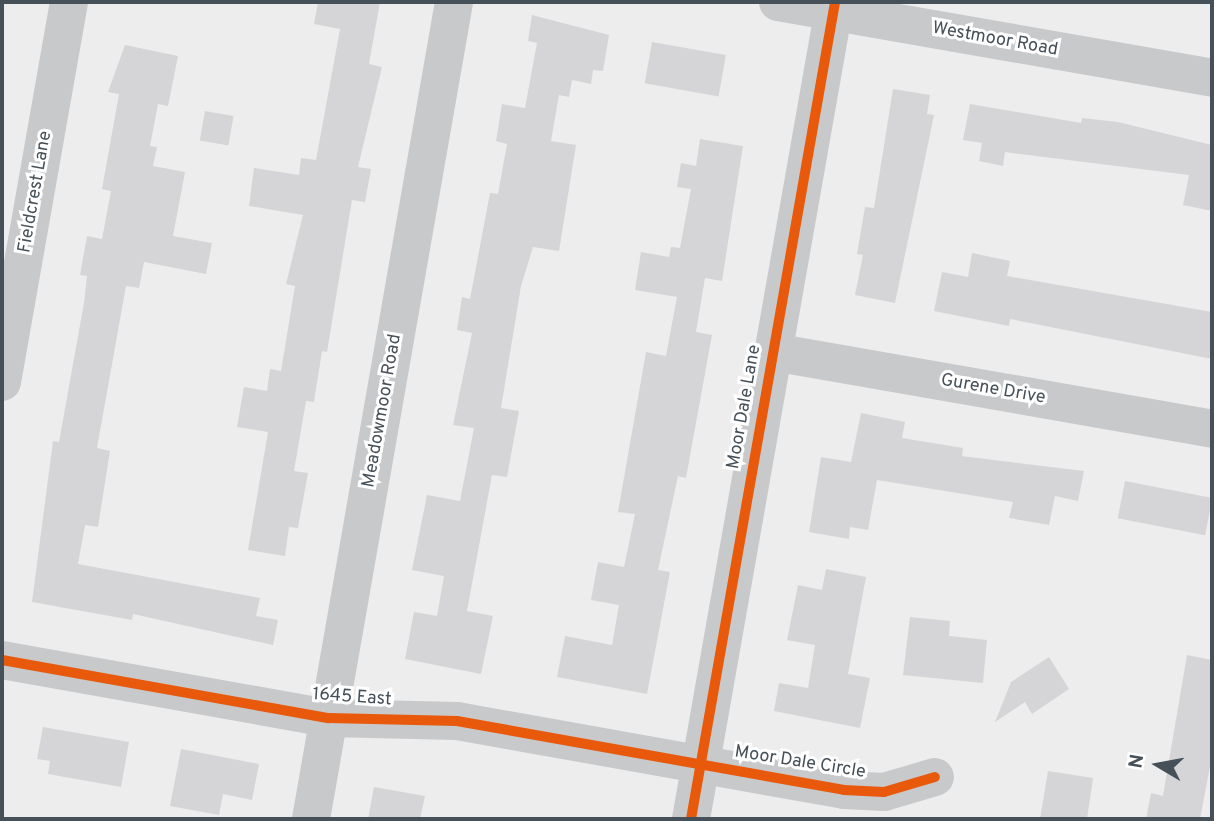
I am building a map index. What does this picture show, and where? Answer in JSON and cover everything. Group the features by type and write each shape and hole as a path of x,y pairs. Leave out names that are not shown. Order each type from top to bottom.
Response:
{"street":[{"name":"Fieldcrest Lane","path":"2,382 69,2"},
{"name":"Meadowmoor Road","path":"311,819 454,2"},
{"name":"Westmoor Road","path":"778,2 834,7 1212,78"},
{"name":"Moor Dale Lane","path":"691,819 834,7"},
{"name":"Gurene Drive","path":"773,352 1212,429"},
{"name":"1645 East","path":"2,660 329,718 441,719 700,764"},
{"name":"Moor Dale Circle","path":"700,764 870,792 935,777"}],"building":[{"path":"318,2 380,2 369,64 382,67 358,167 371,169 365,202 352,200 327,352 322,351 314,402 306,401 294,471 308,473 298,528 289,527 285,556 248,550 268,432 237,427 244,387 267,391 270,369 281,371 295,286 286,284 303,215 249,206 254,168 299,175 301,158 316,160 340,29 314,24"},
{"path":"532,15 609,35 603,71 593,70 591,84 572,80 569,97 559,95 551,141 576,145 559,251 533,247 521,286 501,408 519,411 507,477 492,475 467,611 493,616 481,674 405,659 414,612 437,616 444,576 412,570 427,495 460,501 474,428 453,425 472,333 457,330 462,297 470,299 490,193 498,194 507,144 496,141 502,104 525,108 537,43 528,41"},
{"path":"652,42 726,55 719,96 645,83"},
{"path":"125,45 178,56 168,106 158,104 150,146 157,147 153,166 185,172 173,236 212,243 206,274 144,262 139,288 126,286 97,448 110,451 98,527 85,525 78,564 260,598 256,616 278,620 273,645 133,614 132,620 32,602 53,441 59,442 84,303 87,276 80,275 87,236 102,239 111,191 102,189 119,94 108,92"},
{"path":"893,89 930,95 927,114 934,115 895,303 855,295 863,255 857,254 865,207 874,208"},
{"path":"970,104 1081,123 1082,118 1118,122 1212,145 1212,211 1183,205 1189,175 1005,152 1003,166 979,161 982,143 963,140"},
{"path":"205,111 234,116 228,146 200,141"},
{"path":"700,139 743,146 722,281 705,278 696,332 712,335 686,478 678,476 658,570 670,572 647,694 557,677 565,636 612,645 619,605 591,600 598,562 624,567 635,514 618,512 646,352 666,356 677,297 635,290 641,252 669,257 671,247 680,248 691,189 677,187 681,163 696,166"},
{"path":"972,253 1010,261 1007,276 1212,312 1212,359 1010,319 1009,326 934,311 942,272 968,277"},
{"path":"861,413 905,422 902,438 963,448 962,456 1084,471 1078,501 1055,496 1049,525 1009,518 1013,502 877,480 868,530 850,527 849,539 809,532 821,457 851,462"},
{"path":"1125,481 1212,498 1205,535 1118,518"},
{"path":"826,569 866,577 848,674 870,678 860,728 774,711 779,683 808,688 815,645 787,640 798,585 822,590"},
{"path":"910,617 950,621 949,636 987,640 983,683 903,675"},
{"path":"1187,655 1212,660 1212,756 1200,819 1146,819 1151,793 1163,796"},
{"path":"1049,657 1069,689 1032,714 1025,702 995,722 1011,682"},
{"path":"43,727 129,742 121,787 48,774 50,761 37,759"},
{"path":"181,749 259,764 252,800 223,794 219,815 170,806"},
{"path":"1048,771 1093,778 1087,819 1040,819"},
{"path":"374,787 425,796 420,819 368,819"}],"cycle path":[{"path":"691,819 835,2"},
{"path":"2,660 329,718 457,721 844,790 884,792 935,777"}]}
